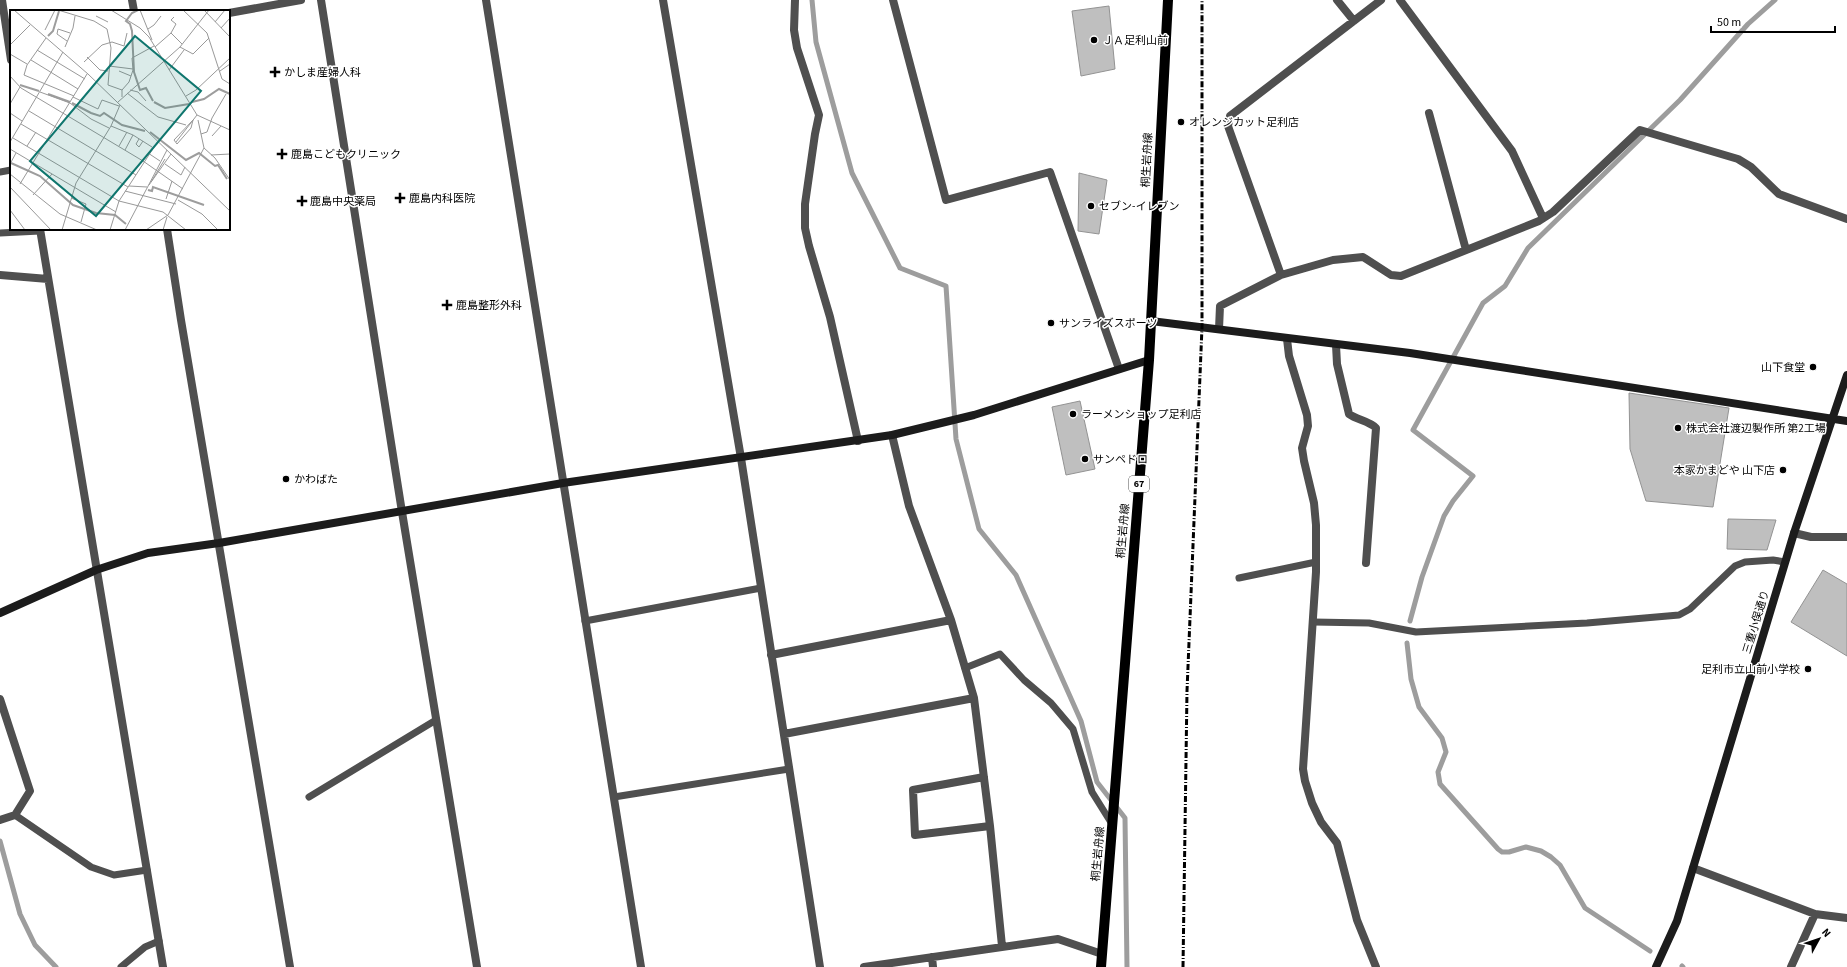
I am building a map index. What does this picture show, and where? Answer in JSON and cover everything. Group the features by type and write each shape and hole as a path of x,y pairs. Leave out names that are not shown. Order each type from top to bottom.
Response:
{"main road":[{"name":"桐生岩舟線","path":"1101,967 1149,360 1168,0"}],"street":[{"path":"2,0 6,45 10,57"},
{"path":"132,0 134,10"},
{"path":"230,13 301,0"},
{"path":"321,0 402,512 477,967"},
{"path":"486,0 641,967"},
{"path":"663,0 741,458 820,967"},
{"path":"795,0 794,30 797,48 819,114 805,204 805,222 809,246 830,317 858,440"},
{"path":"893,0 946,200 1050,172 1119,369"},
{"path":"1337,0 1354,20"},
{"path":"1281,275 1228,126 1230,116 1381,0"},
{"path":"1400,0 1512,151 1543,218"},
{"path":"1429,113 1466,250"},
{"path":"1220,329 1220,306 1281,275 1334,260 1363,258 1391,275 1401,276 1543,218 1554,212 1640,130 1738,158 1751,167 1779,194 1847,219"},
{"path":"40,230 163,967"},
{"path":"167,230 180,320 290,967"},
{"path":"0,275 48,279"},
{"path":"1151,321 1410,353 1847,421"},
{"path":"1287,339 1289,356 1307,415 1308,426 1302,448 1314,503 1316,562 1303,769 1305,781 1321,822 1337,843 1357,920 1376,967"},
{"path":"1336,345 1337,364 1349,414 1356,419 1371,424 1376,428 1366,563"},
{"path":"0,613 96,570 148,553 219,543 563,483 741,458 892,434 974,415 1149,360"},
{"name":"三重小俣通り","path":"1656,967 1677,921 1794,533 1831,418 1847,375"},
{"path":"892,434 909,506 951,620 974,698 990,826 1002,946"},
{"path":"1794,533 1811,537 1847,537"},
{"path":"771,655 951,620"},
{"path":"0,698 30,791 15,815 0,820"},
{"path":"784,734 974,698"},
{"path":"984,777 913,790 915,835 990,826"},
{"path":"1693,868 1815,914 1847,918"},
{"path":"1791,967 1815,914"},
{"path":"864,967 1058,939 1102,954"},
{"path":"932,957 934,967"}],"lane":[{"path":"0,172 10,170"},
{"path":"0,233 40,230"},
{"path":"1312,622 1369,623 1416,632 1586,623 1679,614 1690,609 1734,566 1745,562 1773,560 1785,562"},
{"path":"1239,578 1316,562"},
{"path":"585,621 761,588"},
{"path":"965,668 1000,654 1024,680 1050,703 1073,729 1092,792 1112,824"},
{"path":"309,797 436,720"},
{"path":"614,797 789,769"},
{"path":"15,815 91,867 114,875 147,870"},
{"path":"121,967 145,947 159,941"}],"building":[{"name":"ＪＡ足利山前","path":"1109,6 1115,69 1081,76 1072,11"},
{"path":"1079,173 1107,180 1099,234 1078,231"},
{"name":"株式会社渡辺製作所 第2工場","path":"1629,393 1729,408 1713,507 1646,501 1630,449"},
{"path":"1080,401 1095,469 1066,475 1052,407"},
{"path":"1728,519 1776,520 1767,550 1727,549"},
{"path":"1823,570 1847,584 1847,656 1791,622"}],"waterway":[{"path":"812,0 816,42 852,173 900,268 946,286 956,439 979,529 1016,575 1081,721 1097,782 1125,818 1127,967"},
{"path":"1410,621 1422,577 1444,516 1453,501 1473,476 1413,430 1483,303 1505,286 1528,248 1680,100 1748,24 1775,0"},
{"path":"1407,643 1411,679 1419,707 1442,738 1446,752 1438,772 1440,784 1498,849 1502,852 1509,852 1526,847 1541,851 1551,857 1560,865 1585,908 1650,951"},
{"path":"0,841 20,914 35,945 56,967"}],"railway":[{"path":"1183,967 1187,691 1202,327 1202,0"}],"place":[{"name":"ＪＡ足利山前","path":"1094,40"},
{"name":"かしま産婦人科","path":"275,72"},
{"name":"オレンジカット足利店","path":"1181,122"},
{"name":"鹿島こどもクリニック","path":"282,154"},
{"name":"鹿島内科医院","path":"400,198"},
{"name":"鹿島中央薬局","path":"302,201"},
{"name":"セブン-イレブン","path":"1091,206"},
{"name":"鹿島整形外科","path":"447,305"},
{"name":"サンライズスポーツ","path":"1051,323"},
{"name":"山下食堂","path":"1813,367"},
{"name":"ラーメンショップ足利店","path":"1073,414"},
{"name":"株式会社渡辺製作所 第2工場","path":"1678,428"},
{"name":"サンペドロ","path":"1085,459"},
{"name":"本家かまどや 山下店","path":"1783,470"},
{"name":"かわばた","path":"286,479"},
{"name":"足利市立山前小学校","path":"1808,669"}]}
